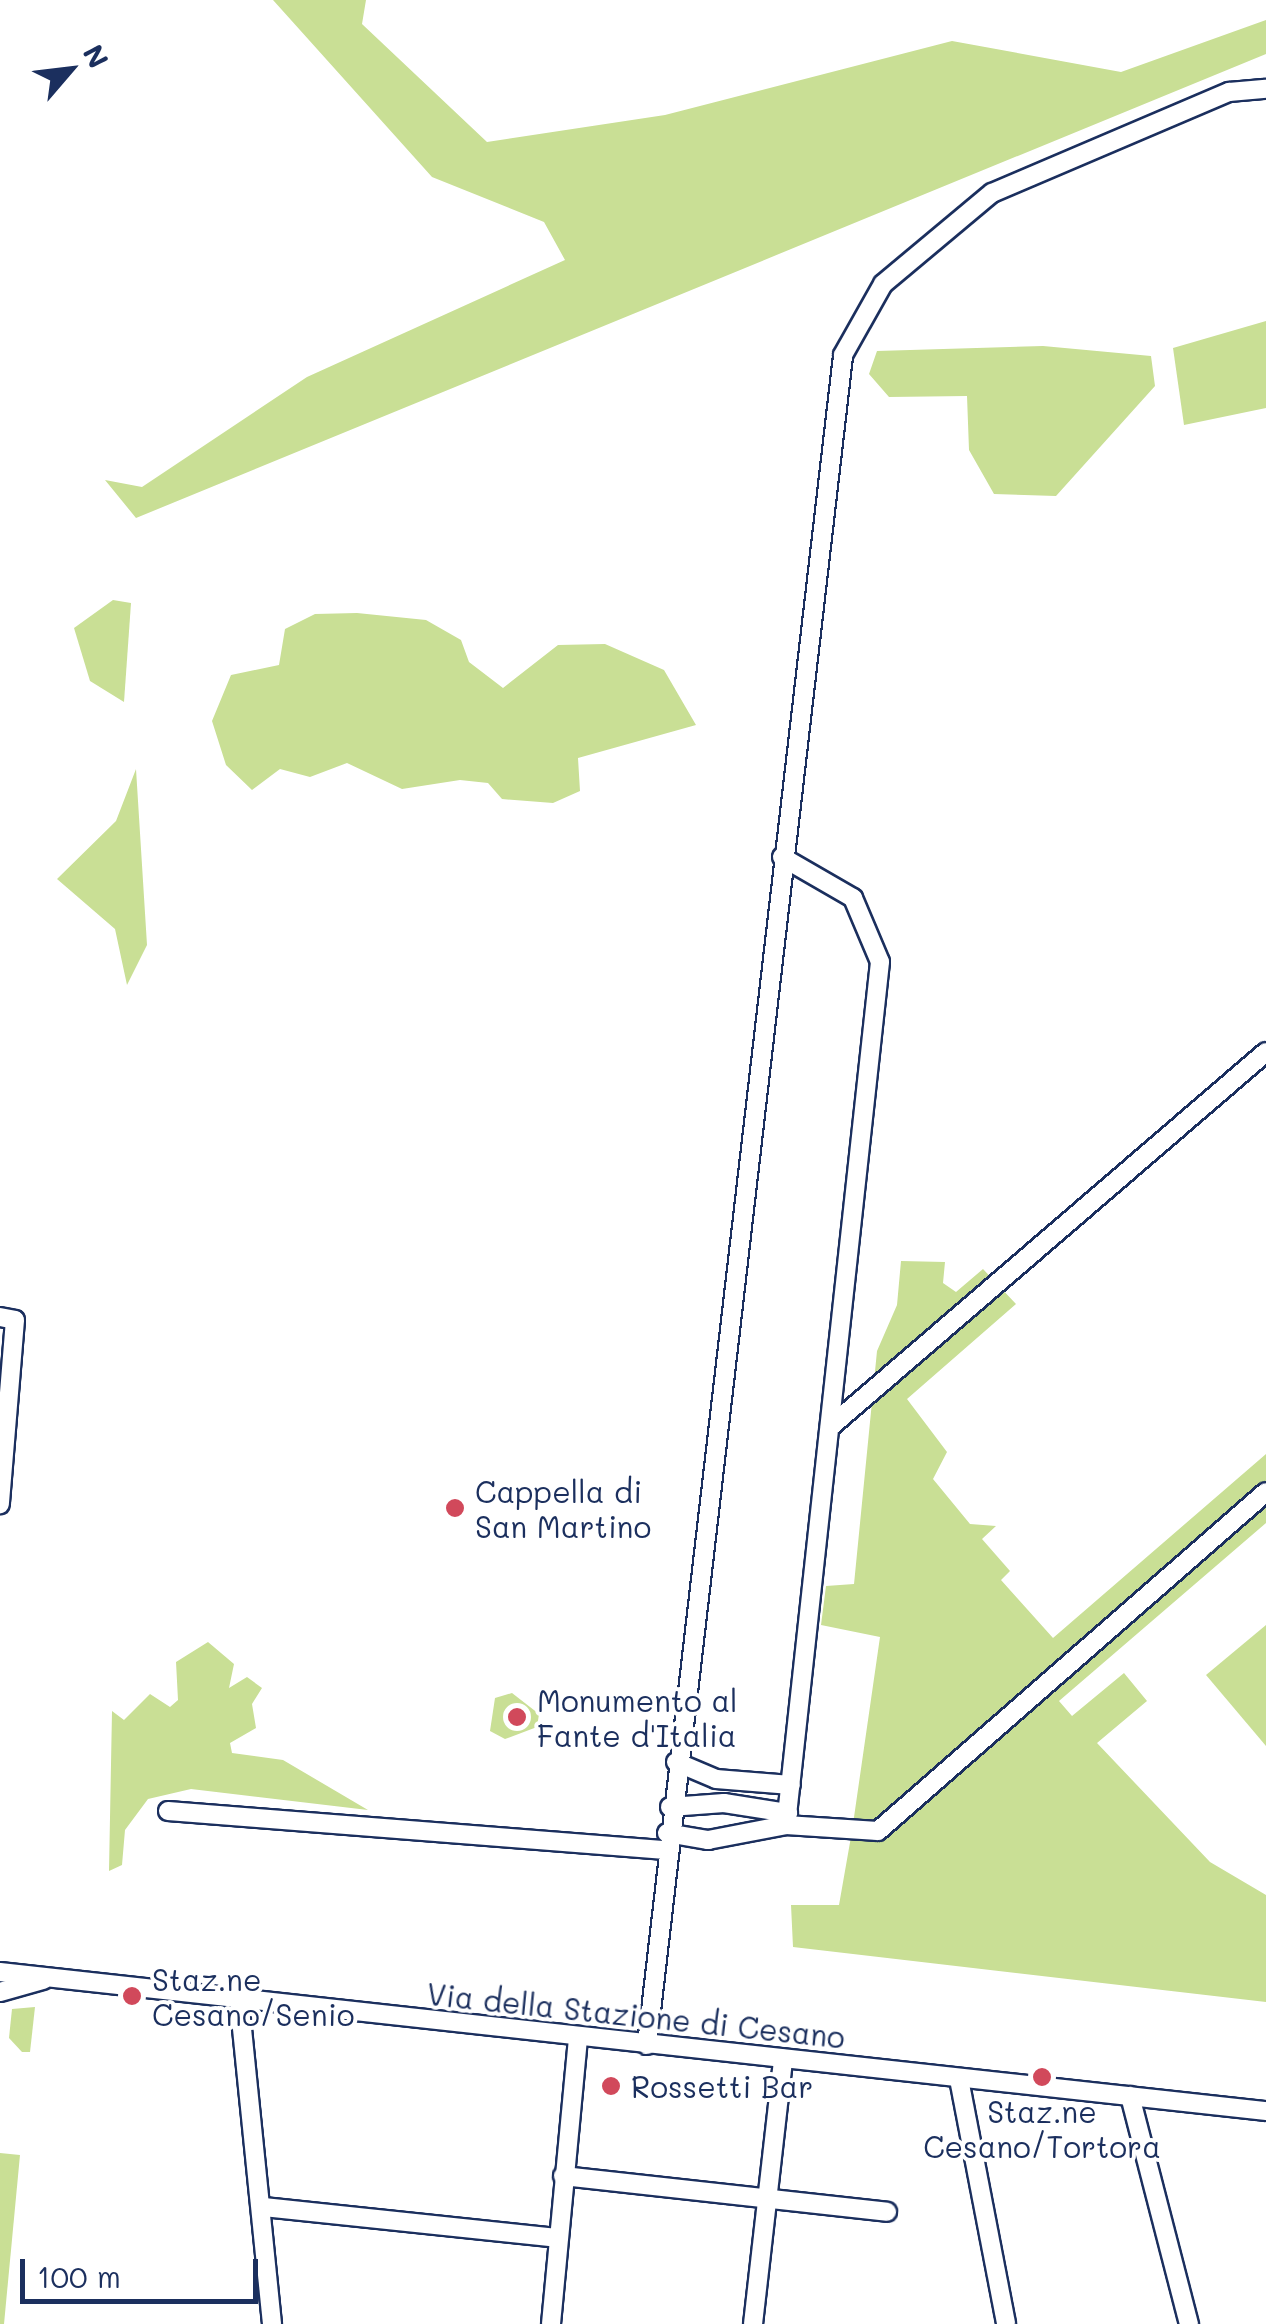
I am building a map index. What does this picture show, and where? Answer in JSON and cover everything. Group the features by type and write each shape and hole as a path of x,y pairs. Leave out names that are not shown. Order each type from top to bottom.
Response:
{"street":[{"path":"647,2045 666,1842 840,373 866,307 912,256 1007,184 1230,92 1266,88"},
{"path":"782,857 853,898 880,962 787,1819"},
{"path":"830,1427 1266,1052"},
{"path":"0,1317 15,1320 0,1504"},
{"path":"670,1808 724,1802 787,1819 878,1831 1266,1492"},
{"path":"676,1762 716,1779 791,1785"},
{"path":"168,1811 666,1842 708,1840 787,1819"},
{"name":"Via della Stazione di Cesano","path":"0,1972 1266,2111"},
{"path":"0,1992 52,1978"},
{"path":"239,1999 272,2324"},
{"path":"551,2324 556,2238 578,2037"},
{"path":"753,2324 783,2059"},
{"path":"960,2080 1006,2324"},
{"path":"1130,2096 1189,2324"},
{"path":"564,2176 887,2212"},
{"path":"263,2207 556,2238"}],"green space":[{"path":"273,0 366,0 362,24 487,142 665,115 952,41 1121,72 1266,20 1266,54 136,518 105,480 142,487 307,377 565,260 544,222 432,177"},
{"path":"1266,321 1266,408 1184,425 1173,348"},
{"path":"1043,346 1151,356 1155,386 1056,496 994,494 969,450 967,396 889,397 869,374 877,351"},
{"path":"113,600 131,603 124,702 90,681 74,628"},
{"path":"357,613 426,620 461,640 469,662 503,688 558,645 605,644 664,670 696,725 578,758 580,791 553,803 502,799 488,783 460,780 402,789 347,763 310,777 280,769 252,790 226,765 212,721 231,675 279,665 285,629 315,614"},
{"path":"136,769 147,945 127,985 115,929 57,879 116,821"},
{"path":"901,1261 945,1262 943,1283 956,1292 983,1269 1016,1304 907,1399 947,1452 933,1479 970,1524 996,1526 982,1539 1010,1571 1001,1580 1053,1638 1266,1454 1266,1523 1059,1701 1072,1716 1124,1673 1147,1701 1097,1743 1210,1862 1266,1895 1266,2002 793,1947 791,1905 839,1905 852,1831 880,1637 821,1625 826,1586 854,1584 877,1351 897,1305"},
{"path":"1266,1625 1266,1746 1206,1675"},
{"path":"208,1642 234,1664 229,1688 247,1677 262,1688 252,1704 256,1728 230,1743 232,1753 283,1760 368,1810 191,1789 148,1799 125,1830 122,1865 109,1871 112,1711 124,1720 150,1694 170,1707 178,1700 176,1662"},
{"path":"512,1693 539,1714 537,1727 505,1739 490,1731 495,1698"},
{"path":"35,2007 30,2052 22,2052 9,2038 12,2009"},
{"path":"0,2153 20,2155 4,2324 0,2324"}],"place":[{"name":"Cappella di San Martino","path":"455,1508"},
{"name":"Monumento al Fante d'Italia","path":"517,1717"},
{"name":"Staz.ne Cesano/Senio","path":"132,1996"},
{"name":"Staz.ne Cesano/Tortora","path":"1042,2077"},
{"name":"Rossetti Bar","path":"611,2086"}]}
